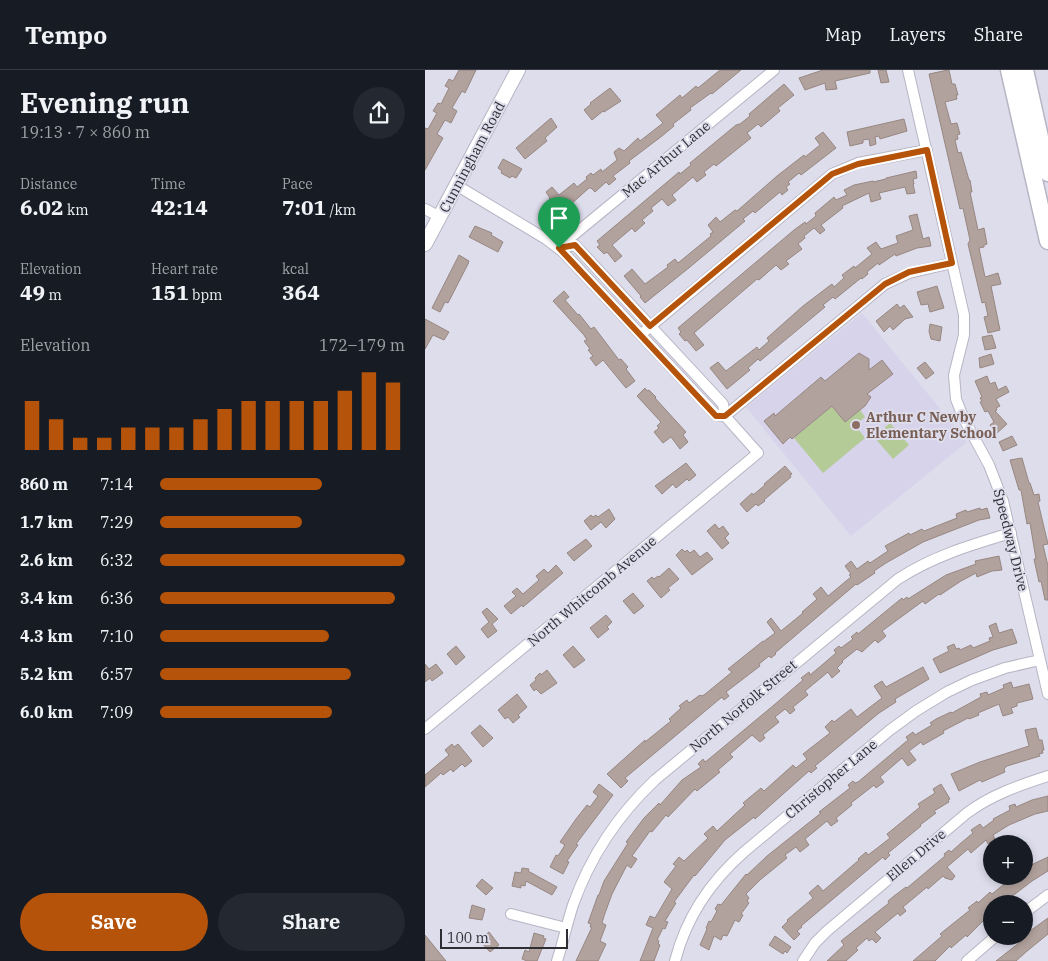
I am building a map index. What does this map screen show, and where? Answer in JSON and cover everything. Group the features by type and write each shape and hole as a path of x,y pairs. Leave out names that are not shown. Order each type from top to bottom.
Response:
{"main road":[{"path":"1009,70 1048,240"},
{"path":"1025,70 1048,173"}],"street":[{"name":"Cunningham Road","path":"425,244 518,70"},
{"name":"Mac Arthur Lane","path":"559,248 774,70"},
{"name":"Speedway Drive","path":"908,70 964,315 965,324 962,344 955,371 956,399 963,417 997,483 1011,533 1048,694"},
{"path":"640,334 832,174 858,164 927,150"},
{"path":"456,185 559,248 716,416 725,416 885,284 909,272 952,263"},
{"path":"425,209 440,217"},
{"path":"559,248 575,245 723,404 725,416"},
{"name":"North Whitcomb Avenue","path":"425,729 758,453 725,416"},
{"name":"North Norfolk Street","path":"557,961 582,882 603,844 625,811 655,780 898,580 914,569 946,554 1011,533"},
{"name":"Christopher Lane","path":"675,961 682,939 695,911 725,870 890,730 923,706 961,685 1005,668 1040,660"},
{"name":"Ellen Drive","path":"803,961 822,935 967,813 1010,789 1048,776"},
{"path":"1033,906 1048,895"},
{"path":"511,914 566,928"},
{"path":"967,961 986,945"}],"shaded area":[{"name":"Arthur C Newby Elementary School","path":"862,313 967,442 851,536 746,407"}],"green space":[{"path":"832,406 845,422 860,410 865,417 855,425 865,438 823,473 794,438"},
{"path":"890,423 909,445 893,459 874,437"}],"building":[{"path":"459,70 476,70 465,93 462,91 452,108 457,111 451,123 445,120 437,134 443,138 425,170 425,128 428,129 437,113 433,111 438,103 441,104 449,88 445,86 449,79 453,81"},
{"path":"720,70 741,70 712,94 690,108 691,110 673,124 674,126 629,161 630,163 613,176 616,179 609,185 606,182 595,192 589,188 560,214 546,192 552,187 559,195 574,183 577,187 591,173 593,175 601,169 602,172 617,160 614,152 619,148 624,151 638,138 640,141 663,123 656,115 680,95 682,98 696,86 698,88"},
{"path":"823,70 870,70 870,73 835,81 837,89 826,90 825,83 805,90 799,78"},
{"path":"878,70 886,70 889,82 881,83"},
{"path":"949,70 952,84 955,84 958,95 956,95 957,99 945,102 951,124 957,123 960,134 957,135 958,139 955,140 958,153 961,152 970,180 972,192 970,192 978,230 984,228 987,244 979,248 985,277 998,273 1001,284 991,286 1000,330 988,333 984,317 988,316 985,302 982,303 968,244 970,240 963,208 960,209 929,74"},
{"path":"784,84 794,95 778,108 780,111 761,127 758,124 747,133 751,138 716,166 714,164 704,172 706,175 697,182 693,177 672,195 676,200 668,206 662,199 651,208 653,211 642,220 645,223 635,232 632,228 612,245 622,256 615,262 607,252 604,254 597,247 600,245 597,241 679,172 680,174 691,165 690,163 736,125 750,116 749,114"},
{"path":"610,88 621,101 592,120 584,110"},
{"path":"551,118 557,127 545,138 547,141 525,159 516,148"},
{"path":"904,119 907,131 880,139 879,136 875,137 876,144 870,146 869,139 863,140 863,143 850,146 847,132"},
{"path":"823,132 836,148 801,175 799,173 788,182 790,184 786,187 788,190 782,195 780,192 755,213 753,211 743,219 745,221 645,303 624,276 632,269 645,284 668,267 667,265 675,259 678,263 711,236 710,234 713,232 708,225 716,217 720,222 735,210 737,211 777,176 804,155 805,157 820,145 815,138"},
{"path":"503,159 522,169 516,178 512,176 510,178 501,173 502,171 498,168"},
{"path":"916,171 917,178 913,179 915,193 907,194 905,187 879,193 881,199 871,202 869,193 842,206 843,208 821,225 825,230 820,234 814,228 804,236 805,238 798,244 802,249 786,261 789,264 781,270 776,265 694,333 704,345 696,351 679,334 681,332 678,328 794,230 816,216 815,213 834,197 836,200 847,195 844,190 854,185"},
{"path":"917,214 923,239 929,237 931,246 917,248 896,256 895,254 879,265 878,263 862,279 835,299 833,297 823,305 825,307 760,361 758,359 748,368 750,370 727,389 710,368 718,362 726,371 757,347 759,350 769,341 767,338 803,306 832,284 834,287 844,278 842,275 854,266 855,268 872,254 867,248 876,242 881,249 898,243 896,236 913,230 909,216"},
{"path":"475,226 492,233 491,235 503,242 498,252 469,237"},
{"path":"459,255 469,261 468,264 448,303 445,302 440,312 432,308"},
{"path":"937,286 944,308 930,312 928,304 921,305 917,292"},
{"path":"564,291 569,297 565,300 591,329 594,327 619,360 621,359 628,367 626,369 635,381 626,388 603,360 596,366 590,358 593,356 584,341 587,340 584,335 553,301"},
{"path":"897,304 900,308 904,305 913,317 905,319 893,330 890,326 884,332 876,321"},
{"path":"425,319 449,332 444,340 433,335 425,349"},
{"path":"930,324 942,327 940,341 931,339"},
{"path":"992,335 996,348 985,350 982,337"},
{"path":"859,353 869,359 869,370 882,360 893,374 867,394 871,397 865,406 845,422 832,406 792,439 790,437 783,444 764,421 774,413 775,416 821,377 825,381"},
{"path":"991,354 994,364 980,368 979,358"},
{"path":"925,362 934,373 926,379 917,368"},
{"path":"987,376 990,384 995,382 998,390 1006,386 1009,392 996,399 1000,406 995,411 1007,424 996,434 990,425 994,422 988,411 985,412 980,402 982,397 975,381"},
{"path":"645,388 656,397 686,432 683,435 688,442 680,449 671,437 663,443 654,432 659,428 657,426 661,422 637,396"},
{"path":"1012,436 1017,445 1003,451 999,442"},
{"path":"1022,458 1034,495 1039,494 1040,501 1038,502 1048,544 1043,545 1048,566 1048,600 1045,600 1041,581 1039,582 1030,523 1027,524 1021,490 1019,490 1010,460"},
{"path":"686,463 696,475 689,481 687,479 676,488 673,484 662,494 655,486"},
{"path":"785,466 792,474 790,475 791,477 765,501 758,506 756,504 747,512 740,504 765,485"},
{"path":"980,508 981,510 987,508 990,518 979,520 923,542 886,563 874,571 875,573 856,584 776,654 771,658 769,656 759,664 760,666 726,692 729,696 724,700 722,697 625,778 628,781 621,788 607,774 645,740 645,742 671,721 669,719 681,708 679,706 687,700 689,703 700,695 704,695 732,672 728,669 775,633 767,622 771,618 781,631 817,599 813,594 821,587 828,596 851,577 845,566 851,561 857,569 888,551 885,546 909,533 910,535 922,529 924,531 957,518 956,514"},
{"path":"609,509 615,519 606,528 601,522 591,530 584,521 591,515 598,517"},
{"path":"715,524 719,529 723,526 729,534 725,538 729,543 722,549 707,531"},
{"path":"586,539 592,546 574,561 567,553"},
{"path":"682,549 690,553 694,550 700,557 707,552 713,559 692,575 676,555"},
{"path":"999,556 1002,570 992,571 977,577 976,573 925,604 923,601 882,631 886,636 878,643 875,640 862,652 857,649 842,661 837,668 840,671 832,678 828,672 805,691 808,695 793,707 795,710 790,714 785,709 775,717 779,722 763,735 765,738 760,742 752,735 730,754 733,757 718,770 720,772 697,791 695,789 668,817 666,815 652,832 650,831 632,856 637,859 631,868 627,865 612,894 602,923 606,925 600,941 606,944 598,961 576,961 592,927 588,923 598,895 604,881 628,843 626,842 644,818 659,803 660,805 682,780 701,767 698,764 703,759 705,762 709,759 803,680 801,678 809,672 810,675 836,653 834,650 839,646 841,648 853,639 851,637 857,632 858,634 902,598 903,600 907,597 908,599 946,575 976,564 975,561"},
{"path":"556,565 563,573 523,607 522,605 511,614 504,606 516,596 512,592 517,588 523,594 539,580 536,576 544,569 548,573"},
{"path":"669,568 679,579 668,588 670,590 661,598 647,581 652,577 654,579 659,577"},
{"path":"633,593 644,606 634,614 623,601"},
{"path":"487,608 498,619 492,624 497,631 488,638 481,629 489,622 482,612"},
{"path":"606,615 612,622 607,627 609,629 598,638 590,628"},
{"path":"996,623 999,633 1012,629 1017,643 993,650 940,673 933,659 949,651 947,647 954,644 956,649 959,648 960,650 971,645 973,648 990,641 989,638 993,637 989,626"},
{"path":"456,646 465,657 456,665 447,654"},
{"path":"573,646 585,660 574,668 563,655"},
{"path":"425,664 429,669 436,664 443,673 432,681 430,678 425,682"},
{"path":"923,667 929,679 895,699 896,702 879,713 815,766 817,768 811,773 809,771 755,819 754,817 725,840 694,875 674,902 676,903 665,921 668,922 665,929 663,928 657,940 660,945 654,961 640,961 653,928 646,925 650,916 655,918 672,889 664,882 676,866 673,864 679,857 684,861 708,838 704,834 713,826 717,831 745,805 743,803 761,788 764,791 793,765 796,768 807,759 803,754 830,733 825,727 832,720 834,722 851,709 857,717 882,698 874,686 882,681 886,687"},
{"path":"547,670 557,683 541,694 536,689 534,691 530,685 540,673 541,675"},
{"path":"1011,682 1013,688 1029,684 1033,699 1017,703 1017,706 1011,708 1013,713 1003,716 999,704 943,731 944,733 923,745 921,742 909,751 916,760 908,766 902,758 880,777 884,782 876,788 874,785 851,803 852,805 836,818 838,821 831,826 827,821 805,839 809,845 800,852 796,847 785,855 787,858 746,894 749,898 747,901 749,903 741,914 743,915 739,922 735,920 727,936 723,935 721,940 714,936 709,950 700,945 709,921 711,922 717,911 715,909 718,904 721,905 746,874 850,788 848,785 853,781 855,783 858,782 908,740 906,737 913,732 915,735 932,725 930,723 936,719 952,713 981,697 980,694 987,692 988,695 1004,688 1003,685"},
{"path":"517,694 527,707 518,715 520,717 513,723 508,717 505,719 498,710"},
{"path":"480,725 493,738 483,747 471,733"},
{"path":"1036,728 1039,740 1042,740 1044,750 1042,750 1043,753 1039,754 1040,756 1007,766 1004,769 1005,772 982,782 980,780 959,791 951,774 1029,746 1025,730"},
{"path":"452,744 454,747 458,744 472,761 465,767 462,764 453,772 451,769 443,775 441,773 425,787 425,775 449,755 445,750"},
{"path":"599,784 613,795 576,844 578,845 567,861 569,862 563,874 550,867 556,855 558,856 565,845 560,842 587,805 590,807 598,796 593,792"},
{"path":"941,784 950,799 948,800 949,802 934,811 936,813 888,853 890,855 885,860 883,857 801,926 797,931 800,934 794,940 782,927 787,920 813,898 809,893 818,885 823,891 866,852 868,855 890,838 887,834 920,807 918,804 935,793 933,789"},
{"path":"1048,796 1048,811 1035,814 1009,825 993,835 983,835 983,843 971,853 968,849 947,867 955,876 952,880 943,876 928,889 927,887 903,907 906,911 900,916 898,913 875,932 881,938 876,943 872,939 869,941 867,938 846,961 827,961 844,945 841,941 945,856 944,854 949,850 951,852 973,833 971,830 980,824 983,828 993,819 1010,810 1009,806 1015,804 1016,807"},
{"path":"1048,857 1048,871 1033,880 1033,864"},
{"path":"522,868 529,869 528,871 557,887 552,895 526,881 525,886 521,885 521,888 512,886 515,872 521,873"},
{"path":"482,879 493,888 486,895 476,886"},
{"path":"1003,885 1027,885 1014,895 987,895 990,892 992,894"},
{"path":"983,898 983,921 967,937 966,935 951,948 950,946 935,961 913,961 942,936 940,934 970,910 968,908 977,901 978,903"},
{"path":"472,905 485,909 482,920 469,918"},
{"path":"1048,918 1048,934 1016,961 996,961 1016,945 1033,945 1033,929"},
{"path":"489,932 499,945 490,952 479,940"},
{"path":"534,933 544,936 543,938 546,939 537,961 527,961 522,959 525,950 529,952"},
{"path":"425,935 446,961 425,961"},
{"path":"775,936 791,947 787,953 785,951 783,954 769,945"}],"place":[{"name":"Arthur C Newby Elementary School","path":"856,425"}],"route":[{"path":"927,150 952,263 909,272 885,284 725,416 716,416 559,248 575,245 650,326 832,174 851,165 927,150"}]}
